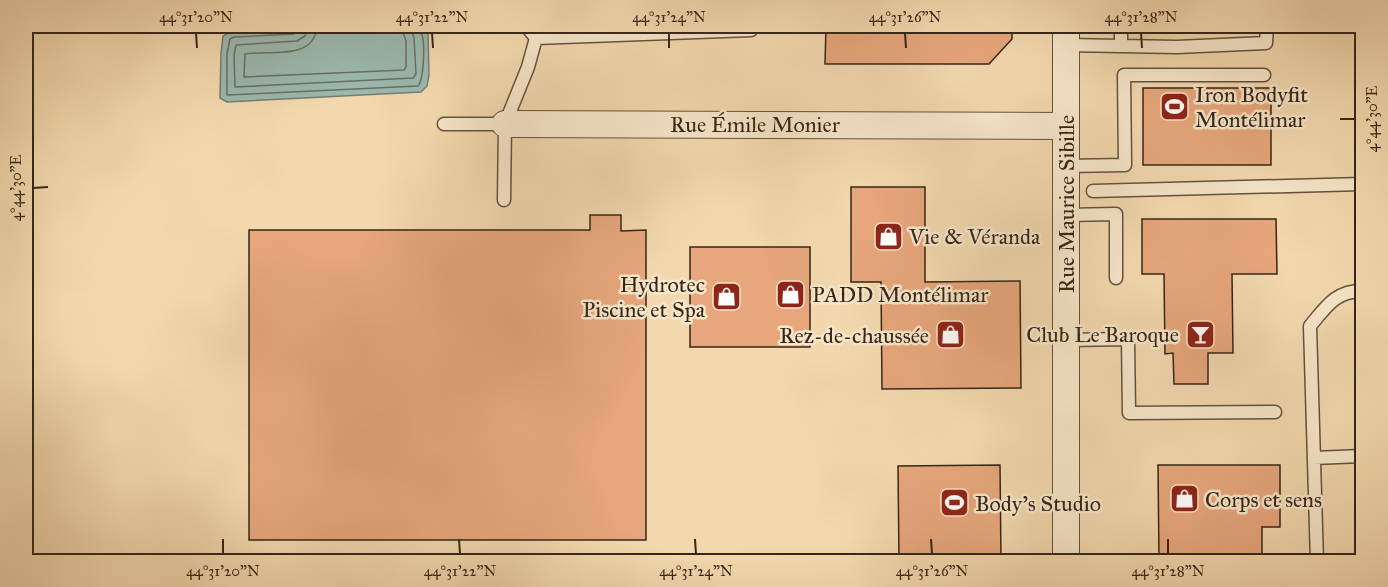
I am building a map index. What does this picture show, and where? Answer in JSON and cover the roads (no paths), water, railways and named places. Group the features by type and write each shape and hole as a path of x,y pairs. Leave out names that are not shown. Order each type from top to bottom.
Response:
{"street":[{"name":"Rue Maurice Sibille","path":"1066,35 1066,561"},
{"name":"Rue Émile Monier","path":"505,124 1065,126"}],"lane":[{"path":"526,26 537,38"},
{"path":"537,38 609,30 751,30 751,26"},
{"path":"1121,26 1121,46"},
{"path":"1066,35 1121,46 1177,47 1266,43 1267,26"},
{"path":"504,200 505,124 537,38"},
{"path":"1066,166 1125,165 1124,75 1263,75"},
{"name":"Rue Émile Monier","path":"444,124 505,124"},
{"path":"1093,191 1362,184"},
{"path":"1066,215 1116,214 1116,278"},
{"path":"1317,561 1310,326 1332,299 1352,291 1362,291"},
{"path":"1067,340 1128,339 1129,413 1275,412"},
{"path":"1314,458 1362,456"}],"water":[{"path":"422,26 428,33 427,86 421,92 227,102 220,98 223,36 232,31"}],"place":[{"name":"Iron Bodyfit Montélimar","path":"1174,107"},
{"name":"Vie & Véranda","path":"888,236"},
{"name":"PADD Montélimar","path":"791,294"},
{"name":"Hydrotec Piscine et Spa","path":"726,297"},
{"name":"Club Le Baroque","path":"1200,334"},
{"name":"Rez-de-chaussée","path":"950,335"},
{"name":"Corps et sens","path":"1184,499"},
{"name":"Body's Studio","path":"954,503"}]}
